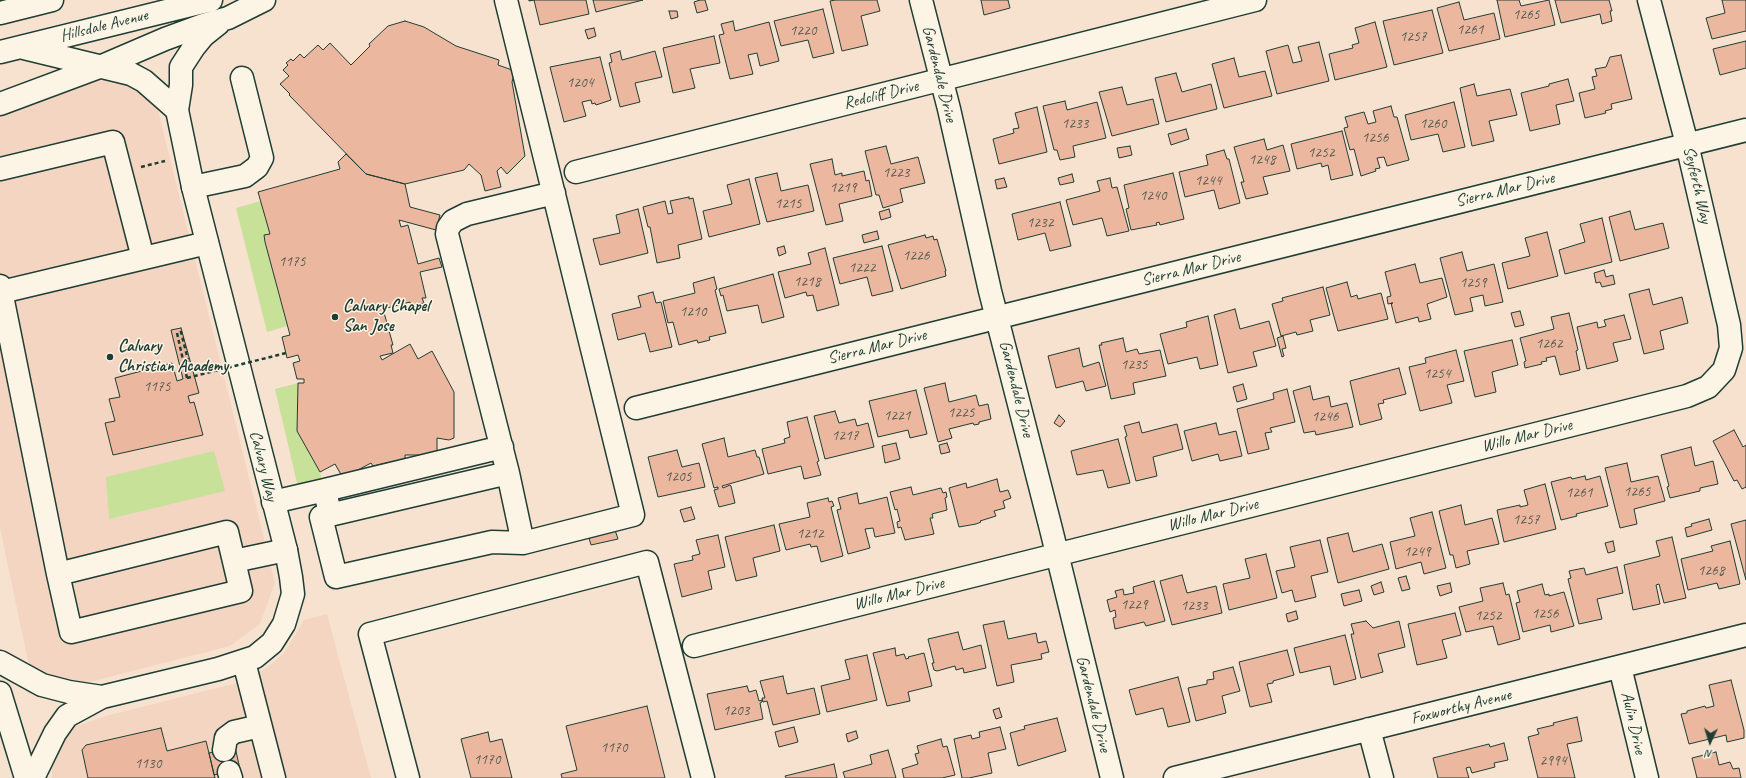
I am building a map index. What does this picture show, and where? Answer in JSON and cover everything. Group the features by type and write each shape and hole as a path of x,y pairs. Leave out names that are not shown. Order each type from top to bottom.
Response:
{"main road":[{"path":"0,13 52,0"},
{"name":"Hillsdale Avenue","path":"10,50 211,0"},
{"path":"177,110 181,86 181,67 194,47 203,36 228,18 264,0"},
{"path":"506,0 633,515 523,543 492,542 336,577 321,517 331,516 508,473"},
{"name":"Gardendale Drive","path":"921,0 997,317 1112,778"},
{"name":"Redcliff Drive","path":"576,172 1255,0"},
{"name":"Seyferth Way","path":"1649,0 1687,144 1729,325 1731,348 1724,370"},
{"path":"0,104 102,66 165,39 203,25 228,18"},
{"path":"10,50 102,66 130,74 144,80 177,110"},
{"path":"193,187 245,176 257,167 262,158 242,78"},
{"name":"Calvary Way","path":"102,697 244,662 255,657 272,644 284,624 293,594 286,550 193,187 177,110"},
{"name":"Sierra Mar Drive","path":"636,408 1746,130"},
{"path":"0,170 113,142 143,258"},
{"path":"523,543 502,447 447,234 448,228 453,221 468,214 554,193"},
{"path":"58,574 227,532 241,591 71,632 58,574 1,289 207,243"},
{"name":"Willo Mar Drive","path":"694,646 1687,396 1708,387 1724,370"},
{"path":"273,502 502,447"},
{"path":"325,490 331,516"},
{"path":"234,562 286,550"},
{"path":"408,778 370,634 647,562 703,778"},
{"name":"Foxworthy Avenue","path":"1175,778 1746,635"},
{"path":"0,662 50,688 102,697"},
{"path":"244,662 274,778"},
{"name":"Aulin Drive","path":"1620,667 1647,778"},
{"path":"0,693 26,778"},
{"path":"33,778 55,733 67,716 102,697"},
{"path":"224,750 226,738 234,732 260,726"},
{"path":"1369,729 1382,778"}],"path":[{"path":"191,372 182,332 177,333 187,378 286,353"}],"shaded area":[{"name":"Calvary Christian Academy","path":"97,78 124,79 153,100 158,110 275,583 260,624 230,646 74,686 50,680 29,666 0,528 0,111"},
{"path":"327,614 371,778 52,778 52,759 61,738 74,727 106,716 241,682 265,669 284,653 304,620"}],"green space":[{"path":"261,201 270,234 264,236 265,242 287,326 267,332 236,208"},
{"path":"298,383 297,431 320,472 322,480 301,485 297,483 275,389"},
{"path":"214,451 225,491 109,519 106,477"}],"building":[{"path":"534,0 586,0 589,14 540,25"},
{"path":"593,0 643,0 596,12"},
{"path":"705,0 708,10 697,13 694,2"},
{"path":"877,0 880,11 861,16 868,45 842,51 830,1"},
{"path":"981,0 1008,0 1010,8 984,15"},
{"path":"1497,0 1519,0 1521,6 1549,0 1555,25 1505,37"},
{"path":"1555,0 1609,0 1612,11 1610,11 1612,21 1602,24 1600,14 1561,23"},
{"path":"1722,0 1746,0 1746,31 1712,39 1706,18 1725,13"},
{"path":"1459,2 1464,20 1494,13 1500,39 1449,51 1437,8"},
{"path":"823,9 834,53 813,58 808,40 781,46 774,21"},
{"path":"1432,10 1443,53 1394,65 1383,21"},
{"path":"669,11 677,11 678,17 671,19"},
{"path":"405,21 424,27 456,46 499,60 498,65 515,71 512,82 525,156 507,174 501,167 497,171 501,187 485,191 481,175 469,164 464,170 405,184 366,174 280,84 289,76 283,70 288,65 286,63 291,59 293,61 300,54 304,58 318,45 323,50 330,43 351,65 370,46 369,44 388,26"},
{"path":"733,21 735,31 769,22 779,61 760,66 757,53 748,55 753,74 730,79 719,35 724,34 721,24"},
{"path":"1375,22 1387,67 1335,80 1329,54 1353,48 1352,45 1359,43 1355,28"},
{"path":"594,28 596,36 588,39 585,30"},
{"path":"714,36 720,63 690,69 695,88 673,93 663,48"},
{"path":"1746,41 1746,68 1720,75 1713,49"},
{"path":"1319,42 1329,81 1277,94 1266,51 1288,45 1293,63 1302,61 1298,47"},
{"path":"620,51 622,60 655,51 662,77 635,83 640,102 620,107 609,63 612,62 610,54"},
{"path":"1621,55 1632,99 1611,104 1612,109 1605,111 1606,113 1585,118 1579,93 1595,89 1592,77 1597,76 1595,69 1606,67 1610,57"},
{"path":"600,57 611,100 596,105 595,103 592,104 591,100 582,102 586,116 564,122 550,67"},
{"path":"1234,58 1239,77 1265,71 1272,96 1224,108 1212,64"},
{"path":"1176,73 1182,92 1211,84 1217,109 1166,122 1155,78"},
{"path":"1568,79 1574,101 1556,105 1560,124 1530,131 1521,93 1549,86 1549,84"},
{"path":"1474,84 1477,96 1510,89 1517,115 1489,121 1494,141 1472,146 1460,88"},
{"path":"1122,87 1127,105 1153,99 1159,124 1112,136 1099,92"},
{"path":"1065,101 1067,110 1097,102 1106,138 1073,146 1075,157 1060,160 1057,150 1054,150 1043,106"},
{"path":"1454,102 1465,147 1443,152 1438,134 1411,140 1405,115"},
{"path":"1391,106 1394,117 1397,117 1409,160 1387,166 1384,157 1377,158 1380,168 1375,169 1376,171 1361,176 1354,149 1350,150 1344,128 1348,127 1345,117 1364,112 1368,124 1376,122 1373,111"},
{"path":"1037,107 1047,152 999,164 993,139 1014,133 1013,129 1019,128 1015,113"},
{"path":"1186,129 1189,139 1171,145 1168,134"},
{"path":"1342,131 1353,175 1331,180 1328,165 1322,167 1321,163 1297,169 1291,144"},
{"path":"1264,139 1267,150 1283,145 1290,171 1263,177 1268,194 1246,199 1241,182 1244,182 1234,147"},
{"path":"886,146 891,164 918,157 925,183 900,189 903,202 883,208 879,195 876,195 865,151"},
{"path":"1130,146 1132,155 1119,158 1117,148"},
{"path":"1224,150 1227,159 1229,159 1240,203 1219,209 1214,190 1185,197 1179,172 1208,165 1206,155"},
{"name":"Calvary Chapel San Jose","path":"346,154 366,174 405,184 410,207 440,215 436,230 399,220 401,227 408,225 418,264 439,258 442,267 420,272 426,298 422,298 424,303 411,306 410,302 383,309 393,345 391,345 393,353 380,356 382,360 410,344 418,359 432,351 454,392 454,438 449,440 437,438 437,455 405,455 405,459 373,466 371,463 343,478 335,464 320,472 297,431 298,383 304,383 304,379 297,379 293,363 300,361 298,355 287,358 282,337 290,335 265,242 264,235 270,234 258,192 340,169 338,162"},
{"path":"832,159 835,175 842,173 842,176 864,171 866,181 869,180 872,196 839,204 843,221 826,225 810,164"},
{"path":"777,173 781,191 808,185 814,211 767,222 755,178"},
{"path":"1173,173 1184,219 1160,225 1159,222 1156,223 1157,225 1131,230 1126,209 1129,208 1124,185"},
{"path":"1072,174 1074,182 1060,185 1058,178"},
{"path":"1004,178 1007,187 997,189 995,180"},
{"path":"1110,178 1112,188 1117,187 1129,231 1107,236 1102,218 1073,225 1066,200 1100,191 1097,181"},
{"path":"749,179 760,224 709,237 703,211 732,204 727,185"},
{"path":"689,197 689,199 693,198 702,239 678,245 680,258 657,263 650,227 648,227 643,207 665,201 668,214 673,213 670,201"},
{"path":"1060,202 1071,246 1050,251 1045,233 1018,240 1012,214"},
{"path":"638,209 648,253 600,265 593,239 620,233 616,215"},
{"path":"889,209 891,217 881,220 879,212"},
{"path":"1630,211 1635,230 1663,223 1669,248 1620,261 1609,217"},
{"path":"1602,218 1612,262 1565,274 1559,250 1585,242 1580,224"},
{"path":"877,231 879,239 864,243 862,235"},
{"path":"1547,232 1558,276 1508,289 1502,263 1530,256 1525,238"},
{"path":"925,235 926,238 933,236 934,240 937,239 946,276 901,289 888,245"},
{"path":"784,246 786,253 779,256 777,248"},
{"path":"882,246 893,291 872,296 867,277 840,284 833,258"},
{"path":"825,248 839,305 817,311 813,295 807,296 806,292 785,298 778,272 811,264 808,253"},
{"path":"1462,252 1467,271 1494,264 1503,302 1485,306 1483,295 1470,298 1473,311 1455,315 1440,258"},
{"path":"1415,264 1420,283 1442,278 1447,297 1427,304 1431,319 1419,322 1418,317 1396,323 1391,303 1388,304 1387,297 1391,296 1385,272"},
{"path":"1604,270 1606,277 1613,275 1615,284 1602,287 1600,282 1596,283 1594,273"},
{"path":"773,274 784,317 762,323 758,305 727,311 723,295 721,296 719,289"},
{"path":"714,277 717,289 715,290 726,333 709,337 710,340 698,343 697,340 679,345 673,322 668,323 663,301 695,293 693,283"},
{"path":"1347,282 1351,297 1357,295 1358,299 1381,293 1388,319 1338,331 1326,288"},
{"path":"1323,287 1330,315 1310,320 1313,331 1297,335 1296,332 1281,336 1272,304 1283,301 1282,298"},
{"path":"1649,289 1653,305 1682,297 1688,323 1660,331 1664,349 1644,354 1629,294"},
{"path":"653,292 656,303 661,302 672,347 650,352 645,333 618,340 612,314 641,307 638,296"},
{"path":"1235,309 1240,329 1269,321 1276,346 1253,352 1257,366 1228,373 1214,315"},
{"path":"1520,311 1524,325 1515,327 1511,313"},
{"path":"1569,313 1578,350 1576,351 1580,370 1560,375 1555,356 1546,358 1547,361 1541,362 1542,364 1525,368 1524,362 1526,361 1520,338 1554,329 1551,317"},
{"path":"1624,315 1631,339 1613,343 1618,361 1587,369 1577,327 1597,322 1598,328 1606,326 1604,320"},
{"path":"1208,316 1218,365 1200,369 1197,357 1168,364 1160,334 1187,327 1186,322"},
{"name":"Calvary Christian Academy","path":"181,328 199,393 188,396 190,403 194,402 203,435 113,455 105,423 115,421 109,399 120,397 115,378 172,363 177,381 183,379 171,330"},
{"path":"1283,336 1286,348 1282,349 1284,356 1282,357 1277,338"},
{"path":"1123,338 1126,352 1137,349 1139,354 1160,350 1166,376 1133,383 1135,394 1111,399 1099,345 1102,345 1101,343"},
{"path":"1512,340 1518,365 1492,372 1496,392 1475,397 1464,351"},
{"path":"1079,348 1083,367 1099,362 1106,386 1086,391 1083,381 1056,388 1048,356"},
{"path":"1456,350 1464,381 1447,385 1452,403 1420,411 1409,367 1426,363 1425,358"},
{"path":"1399,368 1406,394 1383,400 1384,403 1378,404 1382,419 1360,425 1350,381"},
{"path":"945,383 949,402 976,395 979,406 988,404 991,419 979,422 979,424 974,425 973,423 949,429 952,438 938,442 924,388"},
{"path":"1243,384 1247,399 1237,402 1233,387"},
{"path":"1310,386 1313,400 1329,396 1331,407 1347,403 1353,427 1316,435 1315,431 1304,433 1293,391"},
{"path":"1287,389 1295,422 1270,428 1272,432 1265,433 1269,449 1248,454 1237,409 1274,399 1273,393"},
{"path":"916,390 927,434 910,438 908,430 878,437 869,401"},
{"path":"835,411 839,423 855,419 857,426 868,423 874,447 825,459 814,416"},
{"path":"1059,415 1065,421 1060,427 1054,423"},
{"path":"807,417 819,461 817,462 821,475 804,479 801,466 768,474 762,449 785,443 784,439 790,437 787,422"},
{"path":"1139,422 1142,433 1177,424 1183,449 1153,457 1157,476 1136,481 1125,437 1127,436 1124,426"},
{"path":"1216,423 1219,435 1236,431 1242,456 1220,461 1218,454 1192,461 1184,431"},
{"path":"1734,430 1743,447 1746,445 1746,487 1742,489 1737,480 1734,481 1713,441"},
{"path":"724,438 728,457 755,450 757,457 759,457 764,474 722,486 723,488 730,485 731,486 735,503 719,507 714,490 718,489 718,487 714,488 702,444"},
{"path":"1118,439 1130,483 1108,488 1103,470 1077,475 1071,451"},
{"path":"896,443 900,459 885,463 882,446"},
{"path":"947,443 950,452 941,454 939,445"},
{"path":"1691,447 1695,466 1713,461 1718,484 1700,488 1700,491 1670,498 1667,487 1669,486 1661,455"},
{"path":"677,450 682,467 699,463 705,487 658,497 648,457"},
{"path":"1627,463 1631,482 1658,476 1665,501 1634,509 1637,524 1620,528 1605,468"},
{"path":"1585,476 1586,480 1600,476 1608,506 1576,514 1577,516 1561,520 1551,482 1571,477 1572,479"},
{"path":"997,479 1000,492 1008,490 1011,498 1003,501 1005,508 994,511 996,516 980,521 981,522 976,524 959,527 949,488 966,483 967,488"},
{"path":"1545,484 1556,529 1504,542 1497,510 1520,505 1520,507 1528,505 1524,490"},
{"path":"911,487 913,495 941,488 943,493 946,492 947,497 945,498 947,510 932,514 933,518 930,518 934,534 905,540 901,527 898,528 897,522 900,521 890,492"},
{"path":"857,493 859,504 887,497 895,533 875,537 873,528 865,529 870,548 848,554 837,510 841,509 838,498"},
{"path":"828,498 829,502 832,501 834,506 831,507 843,556 821,562 817,546 811,547 810,544 786,550 779,524 810,517 807,503"},
{"path":"1461,505 1465,525 1492,518 1499,544 1467,551 1470,564 1456,568 1453,555 1450,555 1439,511"},
{"path":"691,507 695,519 684,522 680,510"},
{"path":"1432,512 1446,568 1424,574 1421,562 1396,569 1390,542 1415,536 1410,518"},
{"path":"1709,519 1712,530 1687,537 1685,528 1692,526 1691,524"},
{"path":"1746,520 1746,580 1731,524"},
{"path":"774,525 780,551 753,558 757,576 736,581 725,537"},
{"path":"615,530 618,539 591,545 589,538"},
{"path":"1348,533 1353,552 1382,544 1389,569 1338,583 1327,538"},
{"path":"718,535 725,567 708,571 712,589 682,597 674,564 693,560 692,556 700,554 696,540"},
{"path":"1672,537 1686,598 1664,603 1659,584 1656,585 1660,604 1633,610 1624,565 1660,556 1656,541"},
{"path":"1320,540 1328,572 1311,576 1316,597 1295,602 1292,590 1282,593 1276,571 1295,567 1290,547"},
{"path":"1613,541 1615,551 1608,553 1605,543"},
{"path":"1730,541 1740,584 1719,589 1717,583 1688,590 1681,559 1713,551 1711,546"},
{"path":"1266,554 1277,598 1229,610 1223,584 1250,578 1245,559"},
{"path":"1617,567 1623,593 1597,599 1602,619 1579,624 1568,579 1571,578 1569,571 1584,568 1586,575"},
{"path":"1182,575 1187,593 1216,586 1222,613 1172,625 1160,581"},
{"path":"1406,576 1410,589 1402,591 1398,578"},
{"path":"1154,581 1165,621 1146,626 1144,622 1115,629 1113,618 1116,617 1115,610 1110,612 1107,600 1117,597 1115,591 1123,589 1124,595 1134,593 1133,587"},
{"path":"1381,582 1384,592 1374,595 1371,586"},
{"path":"1450,583 1452,592 1440,596 1437,586"},
{"path":"1503,583 1506,595 1509,594 1520,639 1498,645 1493,626 1466,632 1459,607 1483,601 1480,588"},
{"path":"1542,584 1545,595 1549,594 1549,596 1564,592 1574,626 1551,632 1550,625 1523,632 1516,603 1520,602 1517,591"},
{"path":"1359,590 1362,601 1344,606 1341,594"},
{"path":"1296,611 1298,619 1288,622 1286,614"},
{"path":"1455,613 1461,635 1442,640 1447,658 1417,665 1408,624"},
{"path":"1004,621 1008,639 1036,633 1038,643 1046,641 1049,652 1041,654 1042,659 1011,665 1014,682 997,686 983,625"},
{"path":"1366,621 1373,628 1399,621 1405,647 1378,654 1383,672 1361,678 1351,634 1354,634 1351,624"},
{"path":"958,632 963,650 981,645 986,668 964,673 963,668 956,670 955,666 937,671 934,670 932,663 934,663 928,639"},
{"path":"1345,635 1356,679 1334,685 1330,666 1300,673 1294,648"},
{"path":"895,648 896,656 904,654 906,659 909,658 908,657 924,653 932,686 908,692 910,701 887,706 873,653"},
{"path":"1287,650 1294,675 1267,684 1272,702 1250,707 1239,662"},
{"path":"867,655 877,700 827,712 821,686 850,679 845,660"},
{"path":"1233,667 1240,691 1222,696 1226,713 1196,721 1188,688 1207,684 1207,680 1214,679 1213,672"},
{"path":"783,676 787,694 814,688 820,714 773,725 767,701 763,702 762,698 765,698 760,681"},
{"path":"1178,677 1190,722 1168,727 1163,708 1136,715 1129,690"},
{"path":"1731,680 1744,730 1744,738 1727,742 1726,735 1689,744 1681,714 1705,706 1706,708 1714,706 1709,685"},
{"path":"747,686 749,692 756,690 759,701 762,700 760,703 763,719 715,730 707,694"},
{"path":"647,706 665,778 562,778 561,774 577,770 566,726"},
{"path":"999,708 1002,717 996,719 993,710"},
{"path":"1577,717 1582,741 1567,744 1575,778 1538,778 1528,737 1539,734 1537,729"},
{"path":"1057,718 1066,751 1018,766 1010,733 1025,729 1024,726"},
{"path":"794,727 798,742 779,747 775,732"},
{"path":"1000,727 1006,749 988,753 992,773 962,778 954,739 971,735 972,739 980,737 979,732"},
{"path":"161,728 167,751 206,741 215,778 88,778 82,750 86,745"},
{"path":"856,731 858,738 848,742 846,734"},
{"path":"488,732 490,742 502,739 512,778 471,778 461,739"},
{"path":"941,739 943,747 947,746 955,775 942,778 904,778 902,769 918,764 915,754 919,753 917,746"},
{"path":"1504,743 1508,760 1494,763 1495,767 1472,773 1470,767 1466,768 1469,778 1438,778 1433,758 1489,744 1490,747"},
{"path":"235,747 240,769 214,775 209,753"},
{"path":"888,750 896,778 845,778 843,772 872,764 870,755"},
{"path":"1716,752 1719,765 1730,762 1733,769 1739,768 1741,778 1697,778 1692,758"},
{"path":"834,764 837,778 786,778 785,776"}],"place":[{"name":"Calvary Chapel San Jose","path":"335,317"},
{"name":"Calvary Christian Academy","path":"110,357"}]}
